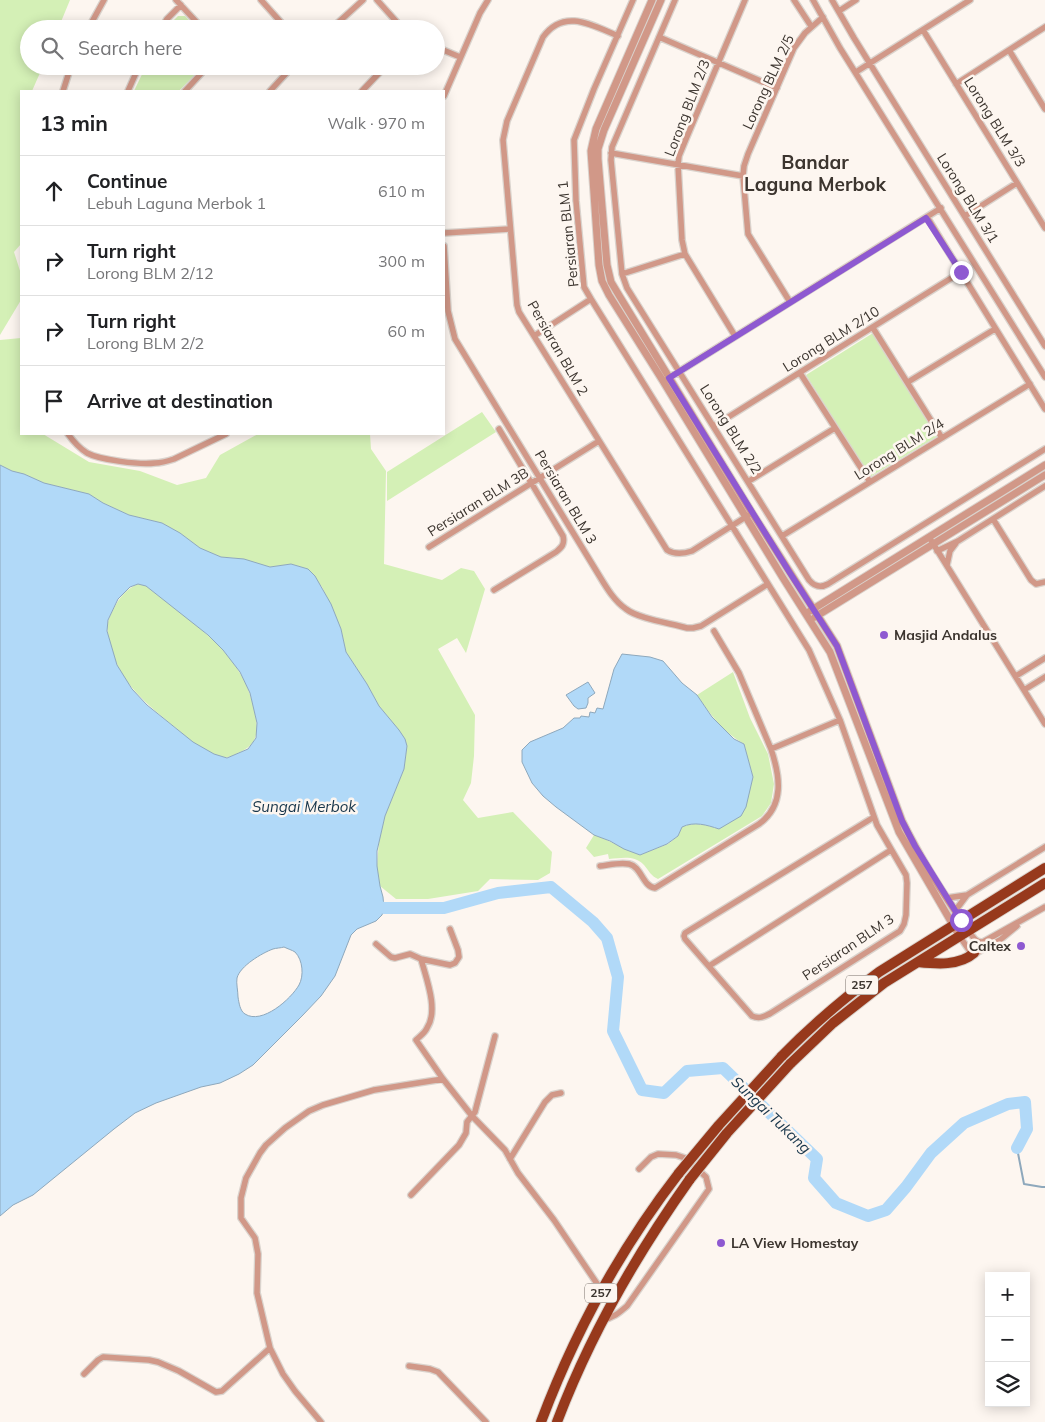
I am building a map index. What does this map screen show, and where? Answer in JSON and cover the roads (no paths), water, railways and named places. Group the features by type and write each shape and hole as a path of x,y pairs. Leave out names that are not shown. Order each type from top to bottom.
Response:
{"highway":[{"name":"257","path":"541,1422 574,1345 602,1291 654,1208 678,1174 718,1125 781,1057 817,1022 855,990 956,919 1045,868"},
{"name":"257","path":"557,1422 579,1367 602,1320 656,1227 690,1180 746,1112 790,1064 833,1023 884,983 1045,883"},
{"path":"918,962 945,963 962,961 974,953"}],"street":[{"path":"93,20 104,0"},
{"path":"261,0 279,20"},
{"path":"341,20 363,0"},
{"path":"377,0 395,20"},
{"path":"445,94 482,8 488,0"},
{"name":"Persiaran BLM 1","path":"633,0 574,140 576,201 583,282 590,299 732,526"},
{"path":"652,0 596,129 591,151 597,247 602,281 609,296 666,379"},
{"path":"661,0 604,130 598,149 609,276 666,379 832,656 899,832 956,919"},
{"name":"Lorong BLM 2/2","path":"675,0 614,139 611,153 622,274 627,288 812,583 818,586 825,586 1045,449"},
{"name":"Lorong BLM 2/3","path":"735,336 685,254 682,240 678,165 679,156 745,0"},
{"path":"794,0 811,26"},
{"path":"813,0 1045,377"},
{"name":"Lorong BLM 3/1","path":"832,0 1045,346"},
{"path":"838,11 856,0"},
{"path":"856,72 970,0"},
{"path":"166,20 179,2 195,20"},
{"name":"Lorong BLM 2/5","path":"790,302 748,234 743,176 744,166 794,48 811,26 823,17"},
{"name":"Persiaran BLM 2","path":"618,36 582,21 571,20 550,29 543,37 505,126 503,140 517,305 519,312 670,552 682,554 692,551 749,515"},
{"path":"956,84 1045,27"},
{"name":"Lorong BLM 3/3","path":"922,30 1045,228"},
{"path":"659,37 778,88"},
{"path":"1009,50 1043,101 1045,109"},
{"path":"445,51 460,57"},
{"path":"63,90 68,75"},
{"path":"128,90 135,75"},
{"path":"186,90 200,75"},
{"path":"271,90 285,75"},
{"path":"363,90 377,75"},
{"path":"611,153 743,176"},
{"path":"964,216 1018,183"},
{"path":"666,379 941,208"},
{"path":"926,218 1045,408"},
{"path":"445,233 510,229"},
{"path":"622,274 685,254"},
{"name":"Lorong BLM 2/10","path":"714,426 961,272"},
{"name":"Persiaran BLM 3","path":"445,279 446,312 455,339 608,590 618,602 631,612 693,628 701,626 768,584"},
{"path":"534,336 590,299"},
{"path":"873,328 942,438"},
{"path":"908,382 995,329"},
{"path":"800,373 870,482"},
{"name":"Lorong BLM 2/4","path":"782,536 1030,384"},
{"path":"748,482 836,428"},
{"path":"494,590 556,552 563,546 564,542 499,429"},
{"path":"69,435 81,449 94,456 119,461 153,464 174,459 224,435"},
{"name":"Persiaran BLM 3B","path":"429,546 599,441"},
{"path":"933,544 1045,465"},
{"path":"808,617 933,544 1045,475"},
{"path":"947,565 950,550 958,541 1045,486"},
{"path":"749,515 834,641 902,821 947,898 964,934 969,950 974,953 986,948 1000,940 1023,921"},
{"path":"993,519 1031,580 1036,584 1045,582"},
{"name":"Persiaran BLM 3","path":"732,526 809,650 840,720 874,817 907,878 906,915 902,928 896,934 771,1013 761,1018 752,1016 685,938 685,933 874,817"},
{"path":"933,544 958,541"},
{"path":"933,544 1045,724"},
{"path":"600,866 630,864 635,867 651,887 655,888 759,824 769,816 776,804 778,780 771,749 739,673 714,630"},
{"path":"1016,676 1045,658"},
{"path":"1024,690 1045,677"},
{"path":"771,749 840,720"},
{"path":"947,898 967,895 1045,846"},
{"path":"709,966 891,850"},
{"path":"956,919 967,895"},
{"path":"964,934 979,942 983,942 1045,908"},
{"path":"376,944 393,958 410,954 421,959 450,966 459,957 450,929"},
{"path":"421,959 430,996 432,1018 428,1028 416,1040 472,1116 505,1150 518,1173 554,1220 602,1291"},
{"path":"411,1195 459,1145 466,1133 467,1122 476,1108 495,1036"},
{"path":"321,1422 294,1391 270,1348 257,1293 258,1254 255,1238 243,1221 240,1213 241,1198 246,1178 260,1153 275,1136 304,1114 323,1105 374,1090 443,1079"},
{"path":"510,1159 545,1102 552,1095 561,1093"},
{"path":"602,1320 610,1319 619,1314 627,1306 653,1266 709,1189 706,1177 685,1158 676,1155 658,1154 651,1157 639,1169"},
{"path":"84,1374 103,1357 149,1360 169,1366 219,1392 270,1348"},
{"path":"409,1366 438,1372 486,1422"}],"water":[{"name":"Sungai Merbok","path":"0,465 44,483 89,494 129,515 162,523 180,533 200,548 221,557 244,559 270,567 291,564 308,569 315,576 331,604 341,629 346,652 379,706 405,739 407,746 404,769 385,816 377,851 377,866 384,908 382,915 376,921 357,929 351,935 335,976 321,996 253,1065 220,1083 201,1087 156,1103 135,1113 33,1195 13,1205 0,1216","holes":["138,584 146,586 208,635 223,650 240,672 250,693 257,723 256,738 248,749 227,758 214,754 193,742 147,705 132,689 117,665 107,631 108,620 118,599 130,587","284,947 295,952 300,959 302,973 299,985 290,997 275,1009 259,1016 243,1013 238,997 237,978 239,973 263,954 273,949"]},
{"path":"622,654 650,657 663,661 682,683 697,695 712,717 734,739 744,744 753,777 746,807 741,816 719,829 701,824 687,825 682,827 678,836 667,844 640,855 594,835 556,807 532,783 522,762 522,750 530,742 563,728 574,718 580,718 581,716 589,717 590,712 595,713 597,708 603,709 614,669"},
{"path":"588,682 595,693 588,698 586,708 578,709 566,695"}],"waterway":[{"name":"Sungai Tukang","path":"369,904 384,908 444,908 498,893 551,887 593,922 607,938 618,977 613,1031 642,1090 664,1093 687,1071 723,1068 817,1159 814,1178 836,1203 868,1216 886,1210 931,1153 964,1123 1008,1104 1025,1102 1027,1129 1017,1148"},
{"path":"1017,1148 1024,1184 1045,1187"}],"place":[{"name":"Masjid Andalus","path":"884,635"},
{"name":"Caltex","path":"1021,946"},
{"name":"LA View Homestay","path":"721,1243"}],"district":[{"name":"Bandar Laguna Merbok","path":"815,173"}]}
